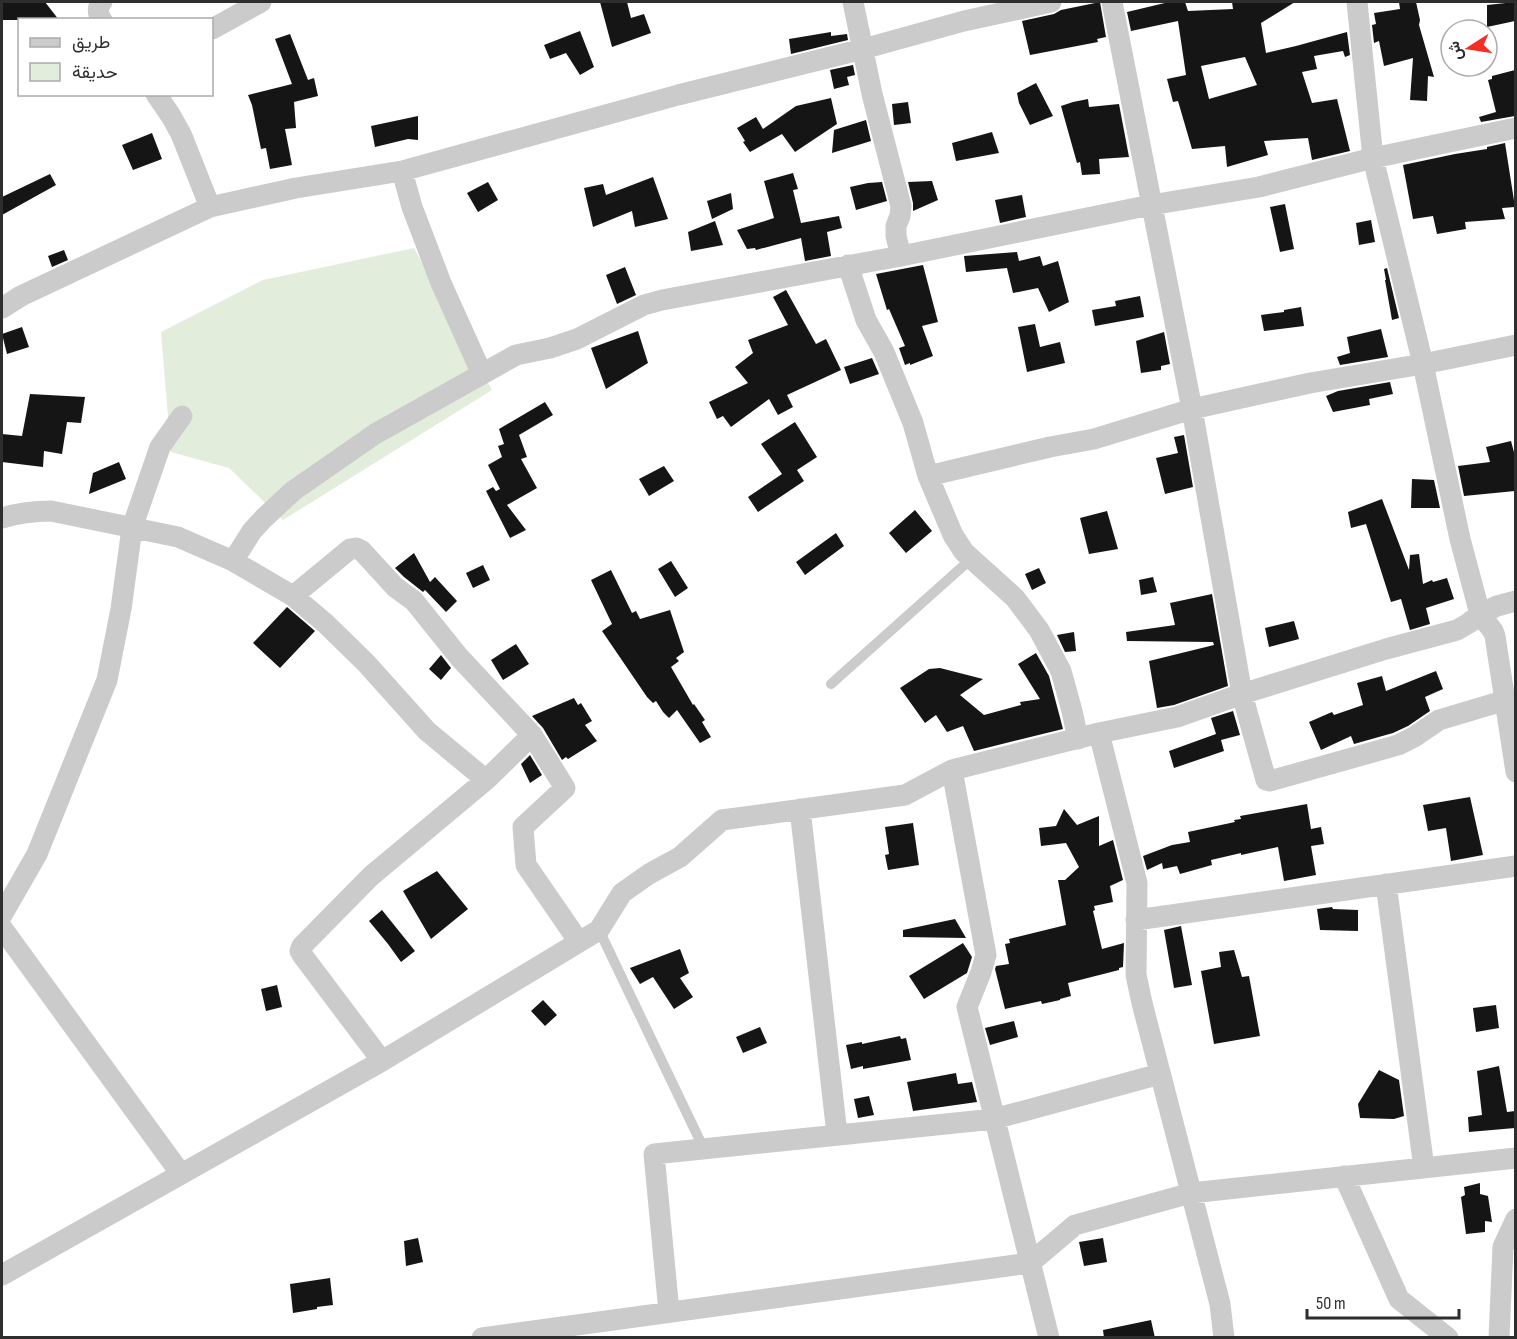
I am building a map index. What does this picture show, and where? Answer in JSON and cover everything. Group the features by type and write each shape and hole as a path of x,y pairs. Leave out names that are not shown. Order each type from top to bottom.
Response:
{"street":[{"path":"101,18 98,11 102,2"},
{"path":"213,28 261,2"},
{"path":"853,2 872,94 901,206 896,226 901,255"},
{"path":"2,308 21,296 210,207 296,188 402,171 678,95 863,49 964,21 1051,2"},
{"path":"1112,2 1192,409 1242,694 1264,777 1269,781 1398,745 1439,720 1506,700"},
{"path":"1357,2 1373,158 1424,364 1460,539 1480,614 1495,636 1515,772"},
{"path":"157,96 181,134 210,207"},
{"path":"233,561 252,531 293,491 375,434 516,355 550,348 577,339 644,305 1151,205 1259,187 1373,158 1515,128"},
{"path":"402,171 412,207 441,283 483,374"},
{"path":"848,266 866,320 884,352 913,423 928,476 953,535 964,552 1015,598 1039,630 1061,671 1078,739"},
{"path":"928,476 1094,439 1192,409 1310,383 1424,364 1515,345"},
{"path":"2,915 37,854 107,680 122,609 132,528 160,447 182,416"},
{"path":"2,518 17,513 51,511 178,537 233,561 293,596 325,623 366,663 427,731 486,780"},
{"path":"293,596 350,549 356,548 362,551 395,586 414,601 459,657 532,735 565,788 523,827 526,865 579,942"},
{"path":"2,1275 382,1061 599,930 622,893 649,874 680,857 722,820 905,795 952,770 1099,733 1177,717 1386,649 1457,630 1480,614 1515,601"},
{"path":"1099,733 1137,883 1136,975 1220,1304 1224,1338"},
{"path":"382,1061 303,956 300,951 302,946 371,876 486,780 532,735"},
{"path":"952,770 986,955 967,1007 1049,1338"},
{"path":"800,809 837,1134"},
{"path":"1136,920 1515,866"},
{"path":"1386,884 1424,1168"},
{"path":"2,928 181,1174"},
{"path":"669,1312 654,1154 994,1119 1160,1074"},
{"path":"482,1338 1030,1263 1075,1225 1191,1192 1515,1158"},
{"path":"1344,1176 1399,1299 1448,1338"},
{"path":"1498,1338 1503,1247 1515,1219"}],"lane":[{"path":"831,684 971,559"},
{"path":"599,930 704,1149"}],"green space":[{"path":"414,248 492,390 283,520 229,468 171,452 161,332 263,280"}],"building":[{"path":"2,2 45,2 57,18 18,18 18,20 2,20"},
{"path":"600,2 627,2 631,18 644,14 651,33 612,47"},
{"path":"1100,2 1106,37 1097,39 1098,42 1030,55 1022,21"},
{"path":"1169,2 1185,2 1188,11 1233,9 1232,2 1295,2 1261,23 1266,53 1347,32 1350,55 1345,57 1343,51 1314,56 1317,69 1302,72 1312,103 1337,99 1350,151 1312,160 1308,138 1264,141 1268,155 1227,167 1225,146 1192,149 1178,101 1173,102 1167,79 1186,75 1178,21 1131,31 1127,12","holes":["1245,57 1257,85 1209,99 1201,66"]},
{"path":"1399,2 1416,2 1419,25 1434,77 1428,76 1427,101 1410,100 1413,58 1384,66 1379,41 1374,43 1372,25 1376,24 1374,13 1400,9"},
{"path":"1515,2 1515,21 1499,24 1499,18 1487,18 1487,5"},
{"path":"580,31 594,67 580,75 566,53 550,59 544,45"},
{"path":"831,32 831,36 847,34 848,40 791,54 789,39"},
{"path":"290,34 308,80 314,78 318,96 294,102 296,128 285,129 292,165 270,169 266,148 261,149 248,95 292,84 275,39"},
{"path":"853,65 855,75 847,77 849,85 834,89 830,70"},
{"path":"1515,70 1515,116 1481,122 1479,117 1496,112 1488,80 1499,78 1499,74"},
{"path":"1036,83 1053,116 1030,125 1019,103 1017,93"},
{"path":"831,98 837,124 795,152 782,134 750,152 737,128 756,117 763,129 796,106"},
{"path":"1088,99 1089,107 1119,104 1129,157 1099,159 1100,174 1082,175 1080,162 1077,163 1061,106"},
{"path":"908,102 911,123 894,125 892,104"},
{"path":"418,116 418,140 408,139 375,147 371,126"},
{"path":"866,120 871,141 832,153 834,130"},
{"path":"992,132 999,153 956,161 952,143"},
{"path":"152,133 162,159 133,170 122,145"},
{"path":"1505,143 1515,207 1502,208 1505,219 1465,222 1466,229 1437,234 1433,216 1413,219 1403,165 1487,149 1487,147"},
{"path":"793,173 798,189 793,190 801,223 839,216 842,228 827,232 831,256 805,261 801,238 756,250 755,248 747,249 737,230 774,218 764,181"},
{"path":"50,174 56,185 2,215 2,197"},
{"path":"653,177 668,219 635,227 632,211 593,227 584,188 603,184 606,195"},
{"path":"932,181 938,200 913,211 908,182"},
{"path":"488,182 498,200 478,212 467,193"},
{"path":"882,182 887,201 856,210 850,187"},
{"path":"731,193 733,209 712,219 707,201"},
{"path":"1022,195 1026,217 1000,223 995,200"},
{"path":"1285,204 1294,249 1280,252 1270,207"},
{"path":"1371,220 1375,242 1359,245 1356,223"},
{"path":"715,221 723,245 691,251 688,232"},
{"path":"64,250 68,260 52,267 48,256"},
{"path":"1017,252 1019,261 1040,256 1043,266 1058,261 1069,302 1049,312 1038,288 1013,293 1007,268 966,272 964,256"},
{"path":"923,265 938,322 922,326 933,356 905,365 899,348 905,346 889,309 887,310 876,274"},
{"path":"625,267 636,295 617,304 606,275"},
{"path":"1387,268 1399,318 1392,320 1385,280 1384,269"},
{"path":"786,290 816,344 826,339 841,370 787,395 793,407 778,415 769,399 731,427 723,416 717,419 709,402 748,383 735,367 753,353 748,340 788,325 773,297"},
{"path":"1140,296 1144,317 1095,326 1092,310 1116,306 1115,301"},
{"path":"1301,307 1304,326 1264,331 1261,315"},
{"path":"1035,324 1040,347 1060,342 1065,363 1027,372 1018,327"},
{"path":"22,327 29,347 7,354 2,334"},
{"path":"1381,329 1388,357 1340,365 1337,357 1350,353 1347,337"},
{"path":"638,331 648,363 606,389 591,348"},
{"path":"1164,332 1170,364 1161,366 1161,370 1141,373 1136,341"},
{"path":"872,358 879,374 850,384 844,367"},
{"path":"1390,382 1393,394 1369,399 1370,405 1333,412 1326,396 1338,391"},
{"path":"30,394 85,397 81,423 67,422 62,454 44,451 43,467 2,462 2,434 22,436"},
{"path":"545,402 553,415 519,435 527,457 521,459 537,488 507,505 526,530 510,538 486,491 493,487 496,491 500,489 488,465 502,457 498,446 504,444 499,429"},
{"path":"795,422 817,457 797,470 804,481 758,512 748,497 782,474 761,444"},
{"path":"1184,435 1193,487 1165,494 1156,458 1178,453 1174,437"},
{"path":"1511,441 1515,456 1515,491 1464,496 1458,466 1490,462 1486,447"},
{"path":"119,462 126,479 89,494 93,473"},
{"path":"664,466 674,481 649,496 639,479"},
{"path":"1412,479 1434,480 1440,508 1411,508"},
{"path":"1382,499 1409,570 1410,555 1419,554 1423,584 1447,578 1454,599 1426,608 1430,624 1410,630 1401,599 1391,602 1366,524 1351,528 1348,512"},
{"path":"915,510 932,531 906,553 889,533"},
{"path":"1107,511 1118,549 1089,554 1080,518"},
{"path":"836,533 844,546 805,575 796,562"},
{"path":"414,553 430,582 435,577 457,601 446,612 425,590 423,592 395,568"},
{"path":"671,561 688,588 675,597 658,569"},
{"path":"483,565 490,580 473,588 466,573"},
{"path":"1039,568 1046,583 1032,590 1025,574"},
{"path":"611,570 632,613 636,611 640,619 670,610 684,652 676,658 679,661 671,667 693,705 705,720 702,722 711,737 700,743 677,710 669,718 656,701 653,703 602,631 612,624 591,580"},
{"path":"1153,577 1157,592 1141,595 1139,580"},
{"path":"1212,594 1228,686 1174,705 1157,708 1149,661 1214,645 1213,642 1127,641 1126,632 1175,625 1170,603"},
{"path":"287,607 315,631 280,668 253,643"},
{"path":"1294,621 1299,639 1269,647 1265,628"},
{"path":"1074,632 1076,651 1065,652 1057,635"},
{"path":"516,644 529,664 503,680 491,660"},
{"path":"1036,653 1049,676 1063,729 974,751 963,726 947,732 936,715 925,723 900,688 929,669 940,668 983,679 960,695 984,715 1021,705 1020,702 1040,699 1018,664"},
{"path":"441,655 451,668 441,680 429,669"},
{"path":"1436,671 1443,689 1425,697 1430,711 1393,733 1354,744 1351,736 1321,750 1309,722 1332,712 1334,715 1363,705 1357,683 1382,676 1386,691"},
{"path":"574,698 578,705 581,703 592,721 585,725 597,741 568,759 566,757 562,760 543,728 532,716"},
{"path":"1233,711 1240,735 1221,740 1224,751 1174,768 1169,751 1216,734 1211,718"},
{"path":"530,755 542,775 530,783 521,764"},
{"path":"1470,797 1483,855 1451,861 1446,828 1428,831 1423,805"},
{"path":"1307,804 1311,829 1321,827 1324,844 1311,846 1316,875 1284,881 1278,847 1211,860 1212,865 1180,874 1177,866 1163,869 1162,863 1147,870 1143,856 1172,845 1190,842 1188,832 1235,822 1234,820 1241,819 1240,816"},
{"path":"1064,809 1077,825 1099,816 1099,846 1113,840 1123,880 1110,886 1113,902 1094,906 1093,911 1102,949 1124,943 1123,967 1068,983 1071,996 1060,1000 1042,1004 1041,1001 1005,1009 995,969 996,966 1009,964 1005,944 1010,943 1009,939 1066,925 1058,880 1065,880 1079,867 1066,843 1041,846 1039,828 1056,826"},
{"path":"913,823 919,865 888,870 885,855 889,854 885,827"},
{"path":"437,871 468,909 431,939 403,891"},
{"path":"1332,907 1333,909 1358,910 1358,931 1320,930 1317,909"},
{"path":"382,910 415,951 401,962 369,921"},
{"path":"955,919 966,938 903,937 903,930"},
{"path":"1181,926 1192,985 1174,988 1164,930"},
{"path":"963,943 972,957 967,973 924,999 909,976"},
{"path":"680,949 689,973 680,978 693,997 674,1009 653,977 640,984 630,968"},
{"path":"1234,950 1242,977 1249,976 1260,1036 1214,1044 1201,971 1221,967 1219,952"},
{"path":"277,985 282,1007 266,1011 261,989"},
{"path":"543,1000 557,1015 545,1026 531,1011"},
{"path":"1496,1005 1499,1028 1476,1032 1473,1008"},
{"path":"1014,1021 1018,1037 990,1045 985,1028"},
{"path":"760,1027 767,1043 743,1053 736,1037"},
{"path":"900,1036 901,1039 906,1038 911,1060 851,1069 846,1045"},
{"path":"1499,1066 1507,1112 1515,1111 1515,1128 1469,1132 1468,1117 1482,1115 1477,1071"},
{"path":"1379,1070 1399,1080 1404,1116 1394,1119 1360,1118 1358,1104"},
{"path":"956,1073 958,1084 972,1082 977,1102 913,1111 907,1082"},
{"path":"869,1096 874,1115 858,1118 854,1099"},
{"path":"1480,1183 1480,1194 1488,1196 1492,1222 1485,1221 1485,1232 1466,1234 1461,1197 1465,1195 1464,1187"},
{"path":"418,1238 423,1262 406,1266 404,1241"},
{"path":"1103,1238 1107,1262 1084,1266 1079,1242"},
{"path":"330,1278 333,1305 293,1313 290,1284"},
{"path":"1151,1320 1155,1338 1104,1338 1103,1330"}]}
